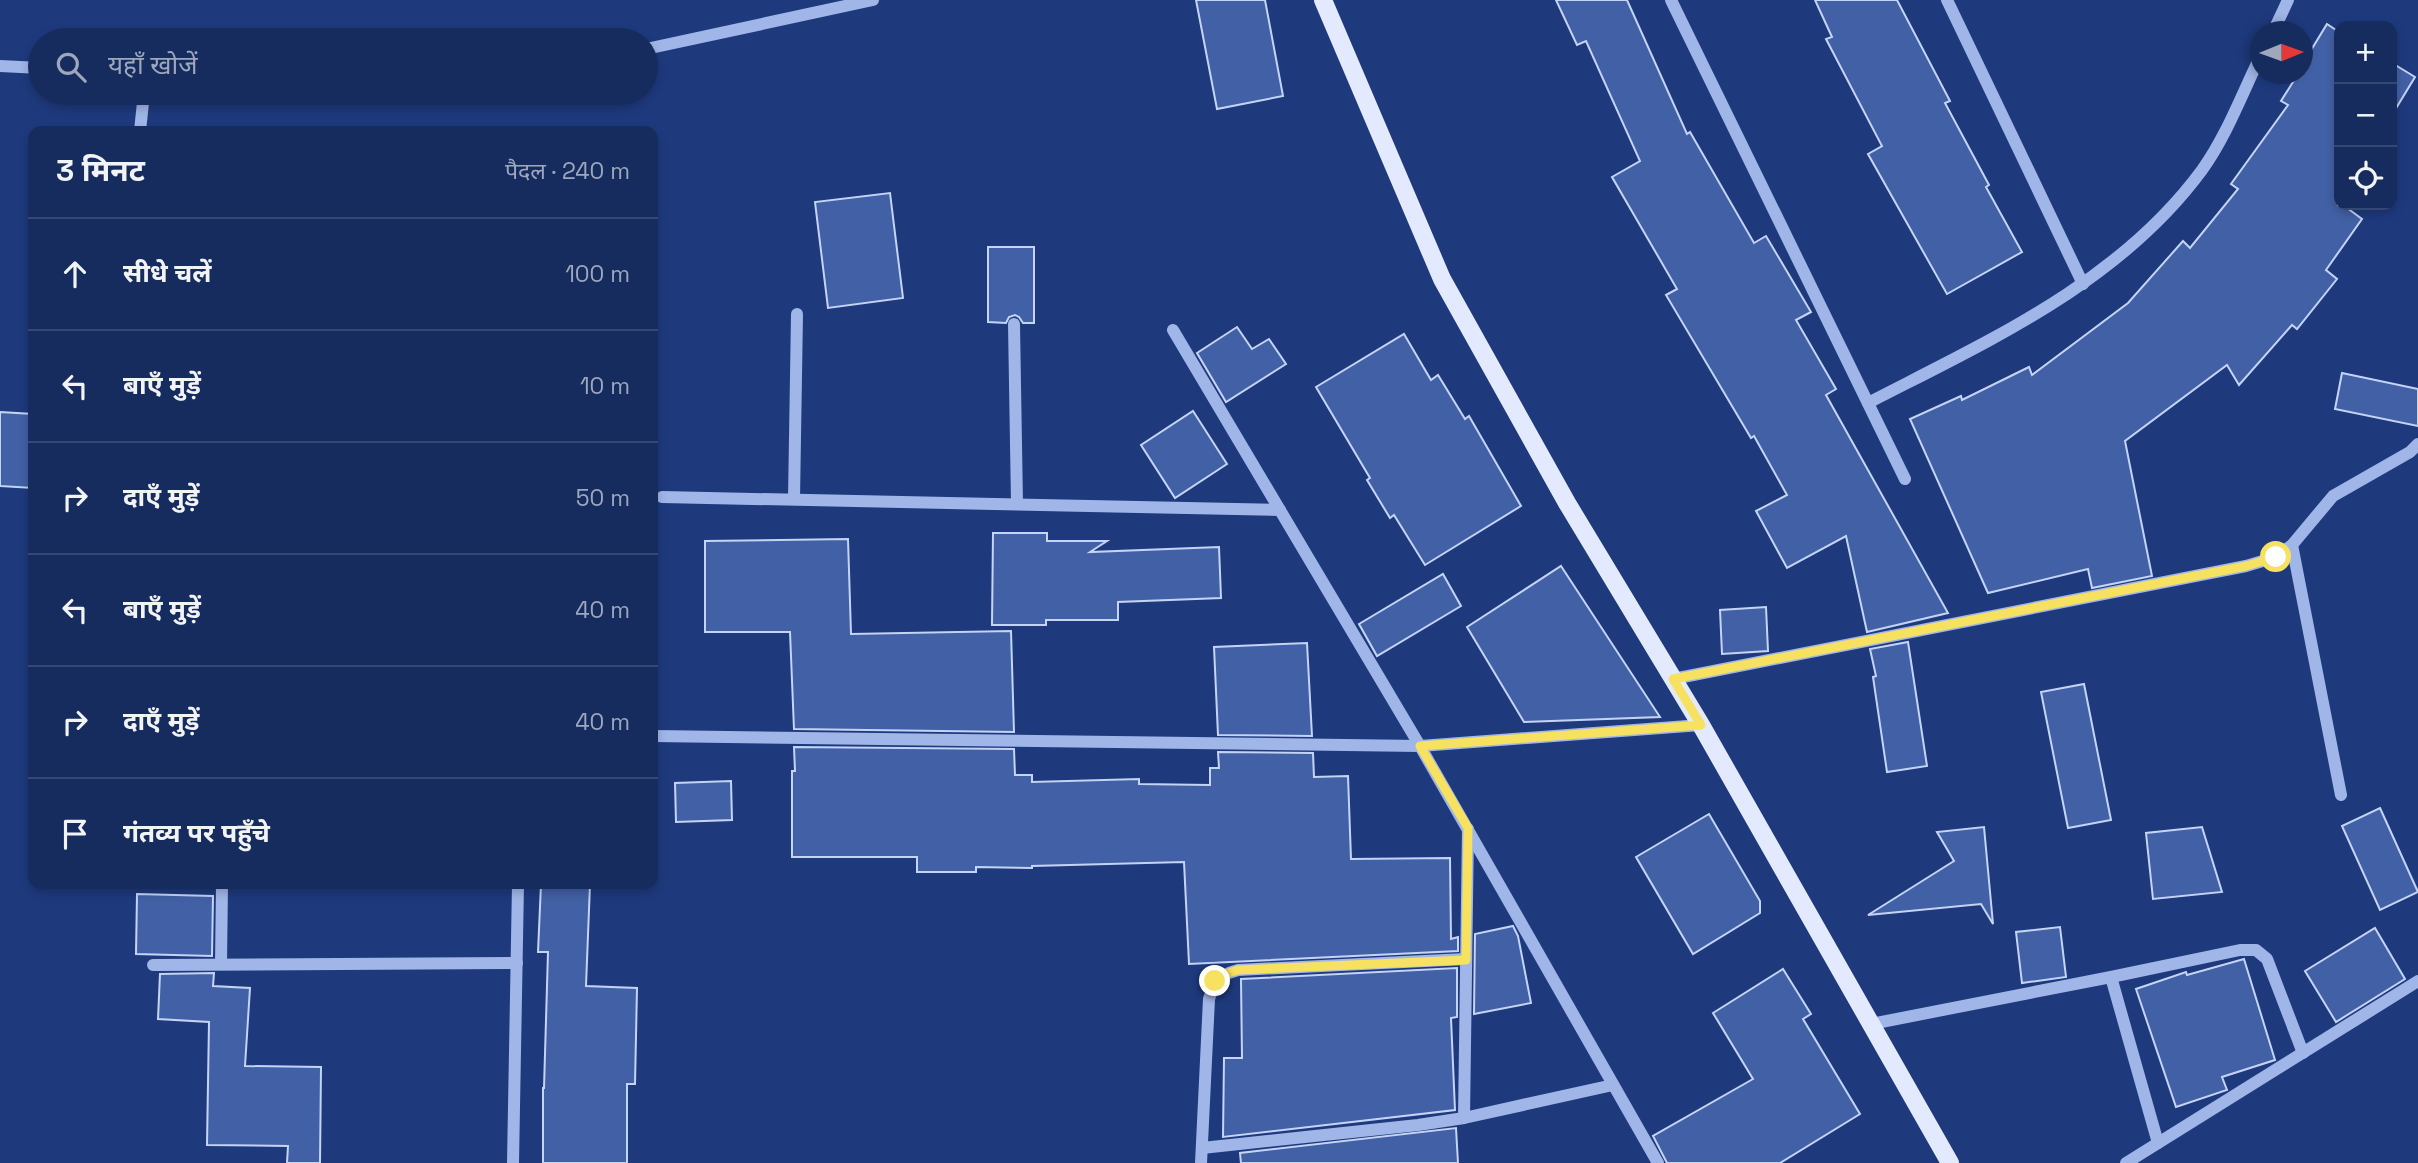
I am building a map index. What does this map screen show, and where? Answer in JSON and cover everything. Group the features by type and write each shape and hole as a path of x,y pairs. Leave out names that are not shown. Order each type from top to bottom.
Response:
{"main road":[{"path":"1323,0 1442,279 1567,503 1701,725 1950,1163"}],"street":[{"path":"658,46 873,0"},
{"path":"1671,0 1905,479"},
{"path":"1947,0 2082,284"},
{"path":"2278,21 2288,0"},
{"path":"0,66 28,67"},
{"path":"1868,403 2025,321 2082,284 2165,216 2203,169 2250,78"},
{"path":"141,126 143,105"},
{"path":"793,499 797,314"},
{"path":"1014,324 1017,504"},
{"path":"1173,330 1468,828 1658,1163"},
{"path":"1673,679 2246,566 2276,557 2291,545 2333,496 2410,452 2418,444"},
{"path":"662,497 1280,510"},
{"path":"2291,545 2341,795"},
{"path":"658,736 1420,746 1701,725"},
{"path":"1464,1118 1468,828"},
{"path":"222,889 222,964"},
{"path":"513,1163 518,889"},
{"path":"1871,1024 2240,950 2256,950 2267,959 2303,1053"},
{"path":"1201,1163 1209,999 1215,981 1238,970 1466,960"},
{"path":"153,965 517,963"},
{"path":"2111,977 2158,1143"},
{"path":"2126,1163 2418,981"},
{"path":"1202,1148 1368,1132 1464,1118 1613,1085"}],"building":[{"path":"1196,0 1265,0 1283,96 1217,109"},
{"path":"1556,0 1627,0 1687,134 1690,132 1754,243 1766,236 1811,312 1796,320 1836,389 1826,395 1948,613 1867,632 1846,536 1787,568 1756,511 1787,495 1754,436 1751,438 1666,295 1677,289 1612,177 1640,161 1586,41 1577,45"},
{"path":"1815,0 1897,0 1950,101 1945,103 1989,185 1986,187 2022,252 1947,294 1868,154 1882,146 1826,39 1832,37"},
{"path":"2327,24 2334,29 2334,210 2350,210 2362,219 2326,270 2337,279 2297,329 2292,325 2239,385 2227,365 2125,441 2152,576 2092,588 2088,569 1988,593 1910,419 1961,396 1962,400 2029,367 2032,375 2128,303 2183,241 2190,248 2238,189 2231,184 2288,105 2281,101 2292,84 2313,84 2313,47"},
{"path":"2397,66 2415,77 2397,107"},
{"path":"890,193 903,298 828,308 815,202"},
{"path":"988,247 1034,247 1034,323 1023,323 1015,315 1009,317 1006,323 988,322"},
{"path":"1237,327 1252,349 1269,339 1286,364 1226,402 1197,353"},
{"path":"1404,334 1431,380 1438,375 1465,419 1469,416 1521,506 1425,565 1394,515 1390,518 1367,480 1370,478 1316,387"},
{"path":"2342,373 2418,389 2418,426 2335,409"},
{"path":"1193,411 1227,464 1175,498 1141,445"},
{"path":"0,412 28,414 28,488 0,486"},
{"path":"993,533 1047,533 1047,541 1107,541 1090,552 1219,547 1221,598 1118,602 1118,620 1046,620 1046,625 992,625"},
{"path":"848,539 851,634 1011,631 1014,732 794,729 790,632 705,632 705,541"},
{"path":"1561,566 1660,717 1524,722 1467,627"},
{"path":"1443,574 1461,606 1377,656 1359,624"},
{"path":"1766,607 1768,651 1722,654 1720,610"},
{"path":"1908,642 1927,766 1887,772 1873,677 1876,676 1870,649"},
{"path":"1307,643 1312,736 1218,735 1214,647"},
{"path":"2084,684 2111,820 2068,828 2041,692"},
{"path":"794,747 1014,749 1015,775 1032,775 1032,782 1139,779 1139,784 1210,785 1210,768 1219,768 1218,752 1313,753 1314,777 1348,776 1351,859 1450,858 1451,939 1458,937 1458,951 1189,964 1184,862 1032,868 976,867 976,872 917,872 917,857 792,857"},
{"path":"731,781 732,820 676,822 675,783"},
{"path":"2380,808 2418,892 2380,910 2342,826"},
{"path":"1709,814 1760,901 1760,913 1693,954 1636,857"},
{"path":"1984,827 1993,924 1981,904 1868,915 1954,861 1937,832"},
{"path":"2202,827 2222,892 2153,899 2146,833"},
{"path":"541,889 590,889 586,986 637,988 635,1084 627,1084 627,1163 543,1163 548,952 538,952"},
{"path":"137,894 213,896 212,956 136,954"},
{"path":"1513,926 1518,936 1531,1003 1474,1014 1475,934"},
{"path":"2060,927 2066,977 2022,983 2016,932"},
{"path":"2375,928 2405,979 2336,1022 2305,971"},
{"path":"2244,959 2275,1060 2222,1077 2227,1090 2176,1107 2136,989 2186,972 2187,975"},
{"path":"1457,968 1457,1017 1451,1018 1455,1110 1223,1137 1224,1058 1242,1058 1241,979"},
{"path":"1783,969 1811,1014 1803,1019 1860,1114 1780,1163 1667,1163 1653,1136 1753,1079 1713,1013"},
{"path":"214,973 213,986 250,988 245,1066 321,1067 320,1163 287,1163 288,1146 207,1145 209,1022 158,1019 160,974"},
{"path":"1456,1128 1458,1163 1241,1163 1240,1153"}],"route":[{"path":"1215,981 1238,970 1466,960 1468,828 1420,746 1701,725 1673,679 2246,566 2276,557"}]}
